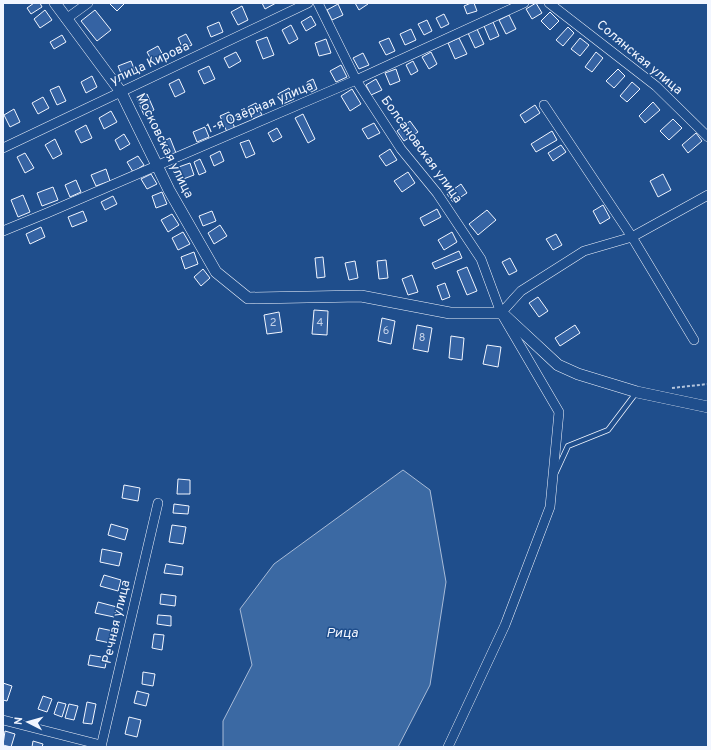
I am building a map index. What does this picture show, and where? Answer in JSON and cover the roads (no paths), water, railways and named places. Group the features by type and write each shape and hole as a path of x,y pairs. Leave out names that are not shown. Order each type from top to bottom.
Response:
{"street":[{"name":"Московская улица","path":"55,3 122,92 168,190 216,272 248,298 361,296 450,313 502,313"},
{"path":"66,19 88,3"},
{"name":"улица Кирова","path":"3,148 308,3"},
{"name":"Болсановская улица","path":"318,3 356,80 401,149 437,192 481,260 502,313 559,412 550,507 505,625 448,747"},
{"name":"1-я Озёрная улица","path":"3,231 356,80 524,3"},
{"name":"Солянская улица","path":"550,3 656,86 708,137"},
{"path":"544,105 632,237 694,340"},
{"path":"708,195 632,237 584,251 521,291 502,313 558,365 578,374 637,392 708,407"},
{"name":"Речная улица","path":"101,746 158,503"},
{"path":"3,720 101,746"}],"lane":[{"path":"553,479 568,446 608,430 637,392"}],"water":[{"name":"Рица","path":"403,470 430,490 446,582 430,685 398,747 223,747 223,721 252,665 240,609 274,564"}]}
